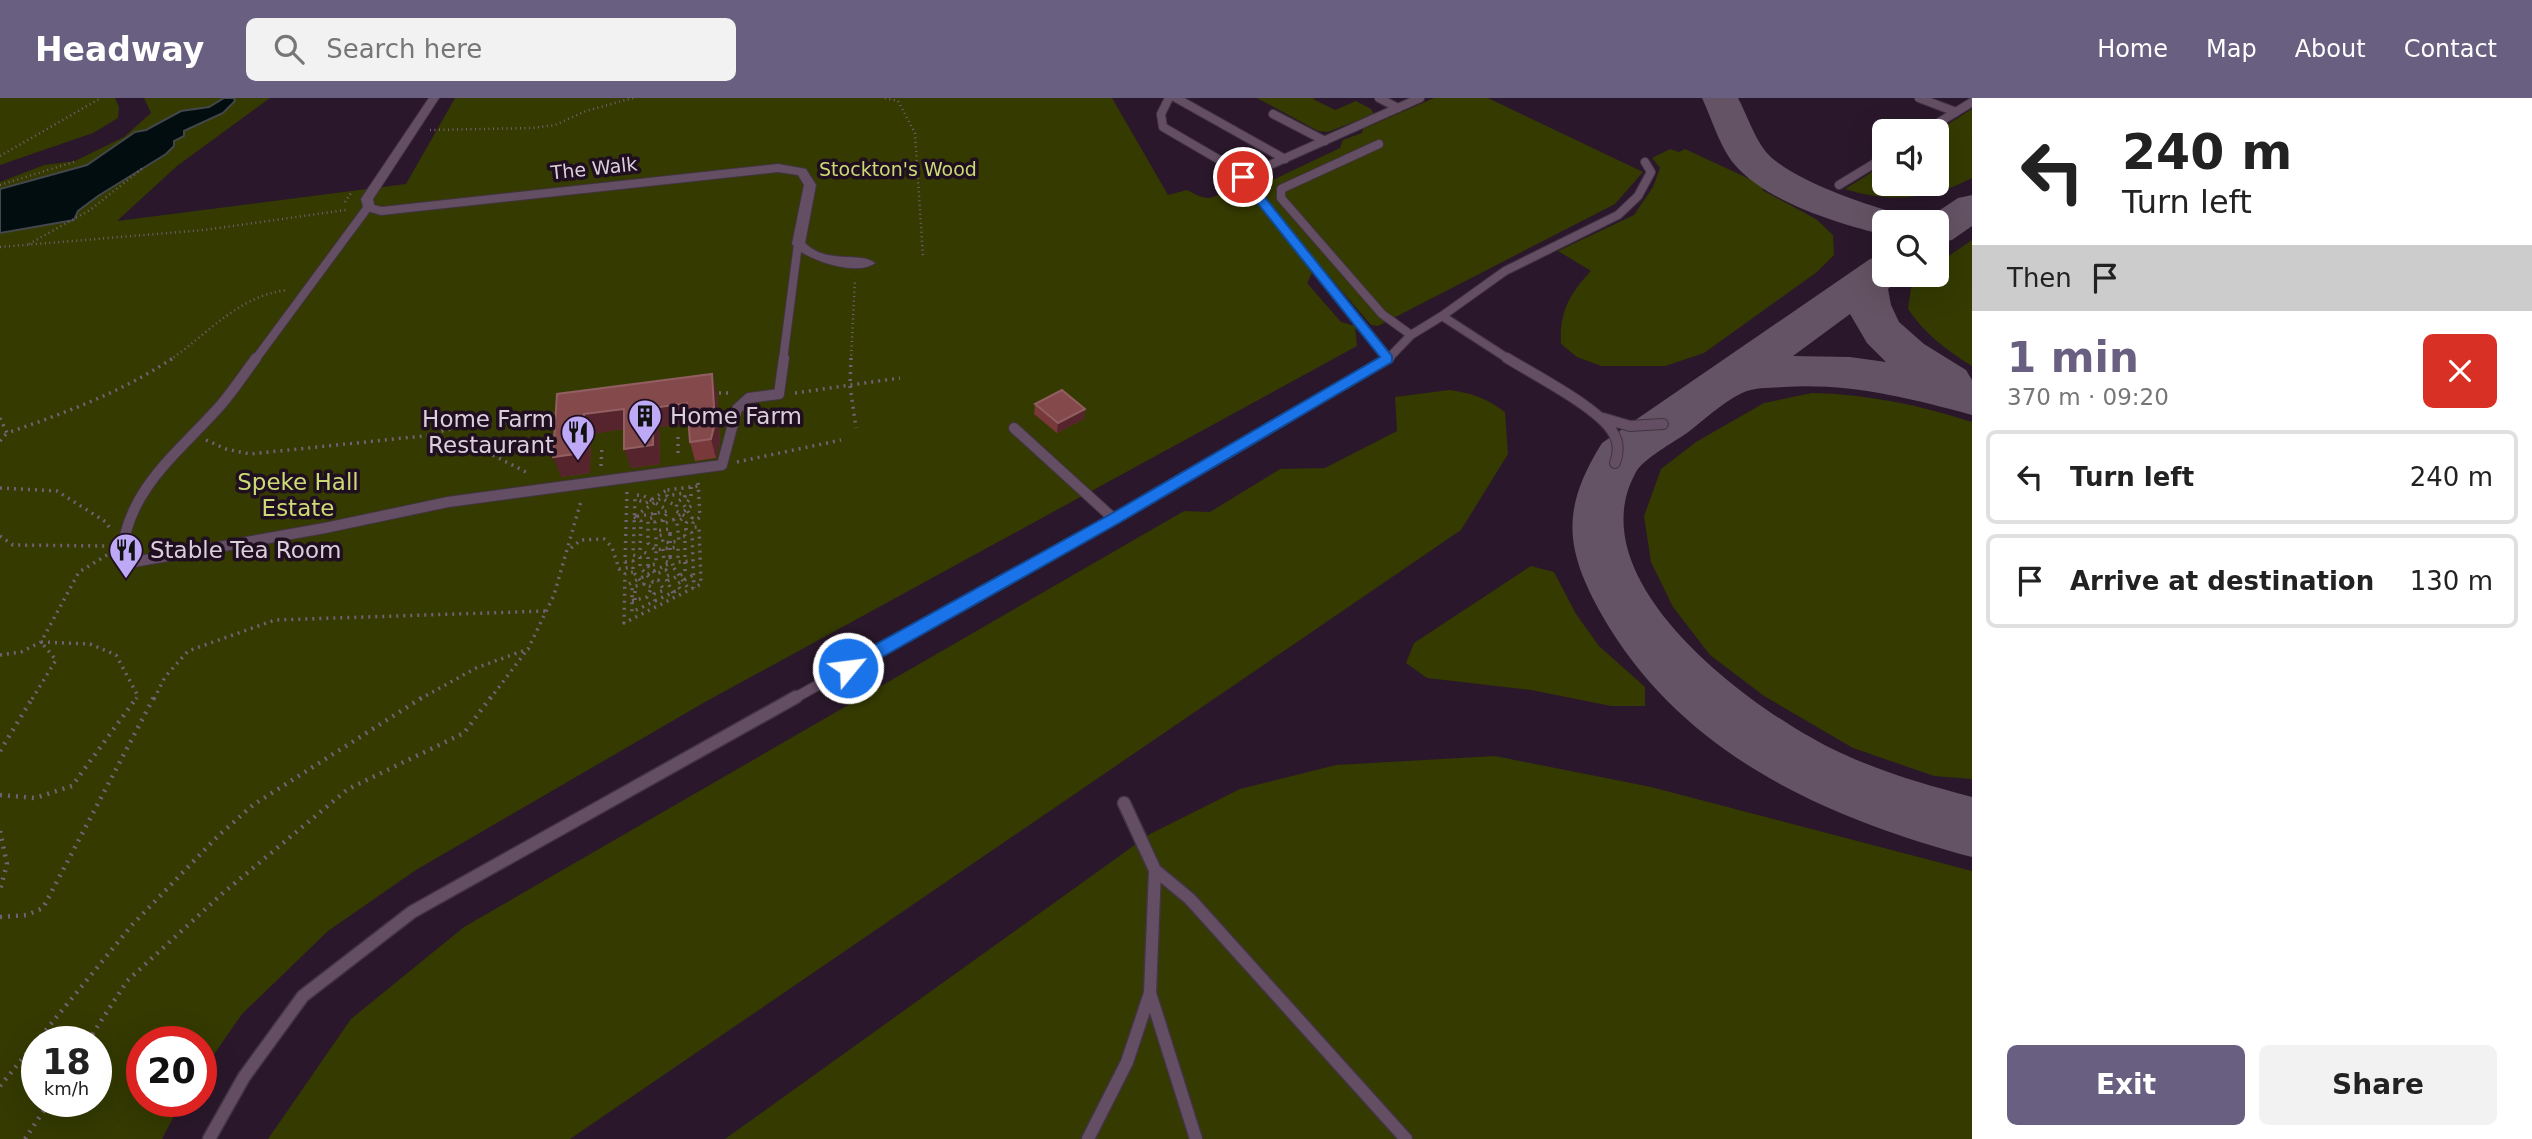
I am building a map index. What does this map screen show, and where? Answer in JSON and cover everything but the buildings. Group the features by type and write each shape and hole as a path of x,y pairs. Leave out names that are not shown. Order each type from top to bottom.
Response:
{"street":[{"path":"368,207 367,199 434,98"},
{"name":"The Walk","path":"368,207 381,211 778,168 803,172 810,185 798,244"},
{"path":"798,244 803,250 814,255 862,262"}],"lane":[{"path":"1169,98 1161,114 1163,127 1247,176"},
{"path":"1176,98 1285,159"},
{"path":"1379,98 1398,108"},
{"path":"1388,359 1243,177 1420,98"},
{"path":"1919,98 1956,112"},
{"path":"1945,119 1972,102"},
{"path":"1273,114 1325,141"},
{"path":"1379,144 1281,188 1281,198 1382,314 1411,335"},
{"path":"209,1139 244,1077 303,996 412,912 1114,519 1388,359 1411,335 1505,271 1618,215 1638,196 1651,172 1644,162"},
{"path":"1839,185 1872,165"},
{"path":"368,207 220,406 190,433 131,514 121,547 122,556 134,562 325,528 448,502 722,466 737,410 749,398 779,394 798,244"},
{"path":"1442,316 1600,417 1612,429 1619,444 1615,463"},
{"path":"1600,417 1630,426 1663,424"},
{"path":"1014,428 1114,519"},
{"path":"1124,803 1155,870 1190,899 1406,1139"},
{"path":"1088,1139 1127,1062 1150,993 1155,870"},
{"path":"1150,993 1196,1139"}],"path":[{"path":"0,156 101,98"},
{"path":"413,130 533,128 555,125 586,111 633,98"},
{"path":"885,98 898,101 915,133 923,257"},
{"path":"0,185 77,161"},
{"path":"27,245 79,220 110,198 144,167"},
{"path":"0,247 204,230 368,207"},
{"path":"856,428 850,386 862,262"},
{"path":"0,440 6,433 74,409 126,386 178,354 243,302 280,290 308,290"},
{"path":"814,390 900,379"},
{"path":"706,393 727,391 749,398"},
{"path":"190,433 226,449 250,454 433,435 445,430 563,413"},
{"path":"0,418 6,433"},
{"path":"433,435 469,443 556,488"},
{"path":"722,466 841,440"},
{"path":"633,570 625,574 627,585 624,623 701,584 699,527 693,527 693,523 700,517 697,502 698,482 656,487"},
{"path":"98,1026 127,981 223,893 348,789 464,733 528,649 547,611 569,549 585,485"},
{"path":"655,601 654,594 664,590 658,580 653,582 640,567 640,557 633,555 635,499 646,503 660,492 699,486"},
{"path":"691,487 691,498 684,505 692,518 686,523 686,530 692,533 694,575 691,588"},
{"path":"0,488 58,491 106,522 121,547"},
{"path":"637,495 642,489"},
{"path":"634,600 647,597 652,587 644,584 633,570 634,561 625,562 627,491 632,490 666,510"},
{"path":"648,566 656,564 656,536 662,535 663,543 678,541 677,523 685,516 676,510 677,502 685,497 684,494 667,496 667,490"},
{"path":"634,517 661,498 677,506"},
{"path":"663,520 663,524 674,520 697,502"},
{"path":"663,520 663,516 668,514 666,510"},
{"path":"634,517 666,510"},
{"path":"655,513 655,517 648,519 648,543 655,550"},
{"path":"634,517 641,522 640,550 648,554 648,566 656,574 666,569 669,575 664,577 673,593"},
{"path":"663,520 655,522 655,531 670,529 670,563"},
{"path":"0,536 13,545 121,547"},
{"path":"667,581 685,573 685,536 678,537"},
{"path":"569,549 581,540 604,539 612,547 619,569 633,570"},
{"path":"41,642 79,572 121,547"},
{"path":"655,550 678,547 677,562 693,561"},
{"path":"663,549 664,561 670,563 691,588"},
{"path":"627,585 670,563"},
{"path":"635,591 632,612 680,589 677,583 694,575"},
{"path":"634,600 632,587 644,584"},
{"path":"0,917 27,915 43,908 165,677 188,651 275,620 547,611"},
{"path":"0,751 56,660 41,642"},
{"path":"0,655 20,652 41,642 90,644 116,655 138,696 72,786 35,798 0,795"},
{"path":"0,1086 132,925 218,836 253,804 302,776 408,705 476,668 528,649"},
{"path":"0,831 7,864 0,890"},
{"path":"25,1139 39,1117"}],"green space":[{"path":"0,98 115,98 119,107 118,118 93,133 0,165"},
{"name":"Speke Hall Estate","path":"144,98 270,98 177,166 117,221 406,184 455,98 1112,98 1168,195 1187,190 1209,198 1237,189 1245,191 1255,199 1312,273 1307,283 1341,322 1355,326 1357,346 705,702 416,870 328,931 242,1014 217,1050 217,1026 126,1026 126,1117 174,1117 162,1139 0,1139 0,182 44,165 75,161 124,137 151,113"},
{"path":"1257,98 1315,98 1313,99 1335,110 1356,101 1371,109 1374,114 1328,132 1318,131"},
{"path":"1434,98 1488,98 1643,172 1615,204 1378,326 1371,325 1268,205 1258,192 1258,187 1340,148 1343,140 1362,133 1363,129"},
{"path":"1972,109 1972,178 1949,188 1949,123"},
{"path":"1670,149 1679,152 1685,149 1767,187 1762,190 1816,219 1833,235 1834,255 1817,272 1704,353 1665,366 1601,366 1577,357 1561,344 1562,322 1572,295 1591,271 1558,251 1634,215 1653,187 1660,168 1652,158"},
{"path":"1872,172 1872,195 1845,189"},
{"path":"1972,240 1972,366 1937,341 1908,309 1912,287 1949,287 1949,256"},
{"path":"1449,390 1478,397 1505,412 1508,454 1461,530 570,1139 268,1139 351,1019 464,927 1184,511 1210,512 1280,469 1325,468 1397,431 1395,397"},
{"path":"1812,393 1893,402 1972,422 1972,779 1934,776 1853,748 1764,696 1710,655 1673,607 1651,562 1644,516 1661,469 1696,442 1764,403"},
{"path":"1531,566 1554,572 1576,614 1599,646 1645,687 1645,706 1611,706 1531,690 1427,678 1406,663 1414,643"},
{"path":"1495,756 1651,787 1972,871 1972,1139 725,1139 1150,834 1240,789 1336,765"}],"shaded area":[{"path":"224,98 234,98 235,101 223,113 184,131 184,136 174,141 174,146 166,154 98,196 78,211 74,220 0,233 0,189 87,165 135,132 146,130 181,111 209,107"}],"taxiway":[{"path":"1720,98 1749,157 1760,167 1812,197 1872,219"},
{"path":"1949,223 1972,207"},
{"path":"1872,277 1620,456 1604,487 1600,504 1600,537 1615,587 1643,633 1679,675 1720,712 1767,744 1817,772 1868,795 1972,827"},
{"path":"1872,280 1866,289 1868,305 1883,333 1907,355 1949,381"},
{"path":"1731,380 1774,372 1850,372 1923,385 1972,399"}],"place":[{"name":"Home Farm","path":"645,446"},
{"name":"Home Farm Restaurant","path":"578,462"},
{"name":"Stable Tea Room","path":"126,580"}],"route":[{"path":"848,668 1114,519 1388,359 1243,177"}],"park label":[{"name":"Stockton's Wood","path":"898,169"}]}
